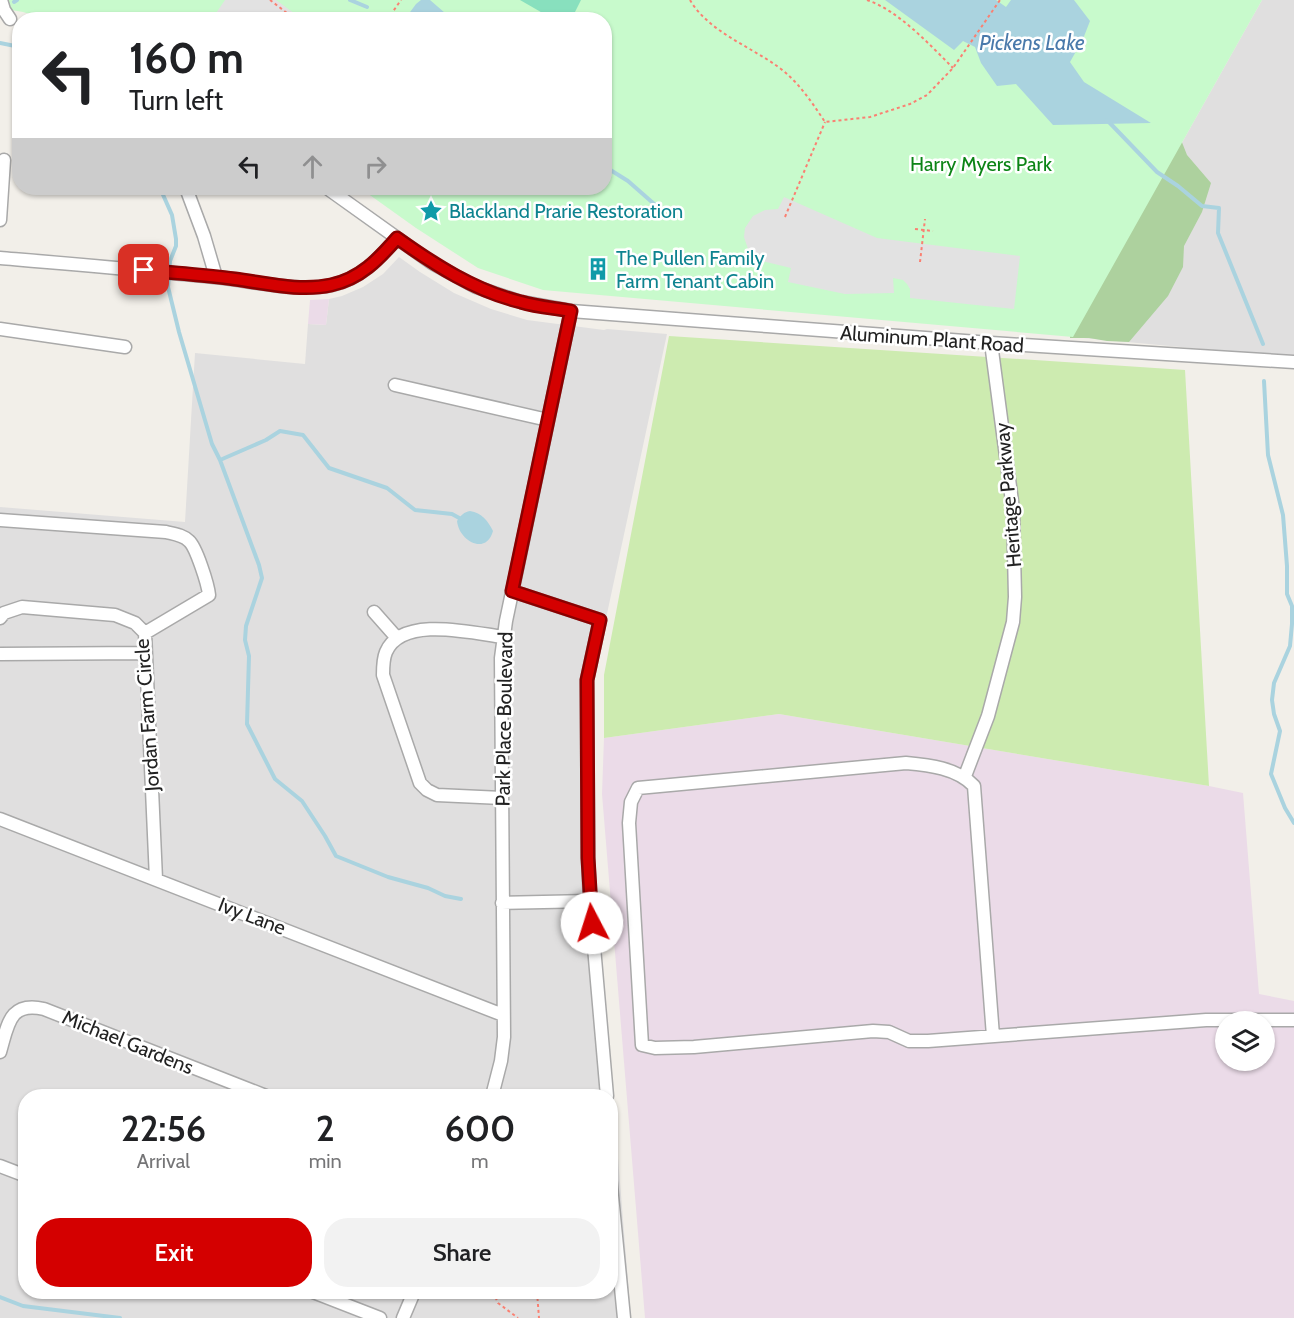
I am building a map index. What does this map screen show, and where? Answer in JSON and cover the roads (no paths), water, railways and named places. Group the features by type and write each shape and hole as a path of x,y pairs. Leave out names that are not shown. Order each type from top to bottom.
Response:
{"street":[{"path":"1,0 10,20"},
{"path":"0,220 4,160"},
{"path":"189,195 216,277"},
{"name":"Aluminum Plant Road","path":"337,195 432,263 476,287 520,302 571,311 991,343 1294,362"},
{"path":"0,258 216,277 300,288 331,285 358,275 382,256 397,238"},
{"name":"Park Place Boulevard","path":"496,1089 504,1037 501,658 503,637 571,311"},
{"path":"0,329 125,347"},
{"name":"Heritage Parkway","path":"965,776 988,716 1013,622 1015,588 1013,509 991,343"},
{"path":"395,385 548,420"},
{"path":"0,520 166,532 177,534 190,542 207,582 209,595 144,633"},
{"path":"512,591 600,620 587,680 588,858 606,1089"},
{"name":"Jordan Farm Circle","path":"0,618 4,613 22,607 115,615 135,623 144,633 156,879"},
{"path":"374,612 397,638"},
{"path":"502,798 437,795 420,783 383,675 383,666 386,651 397,638 417,630 441,629 503,637"},
{"path":"0,654 145,653"},
{"path":"993,1036 974,786 965,776 932,766 906,763 638,788 631,802 629,823 642,1045 655,1048 694,1047 873,1031 889,1032 909,1041 928,1041 1206,1020 1294,1020"},
{"name":"Ivy Lane","path":"0,819 503,1015"},
{"path":"502,903 590,902"},
{"name":"Michael Gardens","path":"0,1052 9,1021 14,1013 22,1008 33,1006 248,1089"},
{"path":"0,1166 18,1173"},
{"path":"618,1256 624,1318"},
{"path":"331,1299 380,1318"},
{"path":"403,1318 411,1299"}],"water":[{"path":"421,0 430,0 444,12 410,12"},
{"name":"Pickens Lake","path":"885,0 996,0 1006,7 1011,0 1074,0 1090,21 1070,62 1084,82 1151,123 1053,125 1016,84 997,86 981,63 975,47 963,41 954,50"},
{"path":"470,511 484,518 493,531 490,539 485,543 473,543 462,535 457,521 463,514"}],"waterway":[{"path":"350,0 367,7"},
{"path":"0,43 12,45"},
{"path":"1107,120 1157,172 1202,206 1219,208 1218,233 1263,344"},
{"path":"612,171 628,181 661,210"},
{"path":"163,195 172,215 176,239 176,246 170,261 168,287 179,332 212,444 220,460 262,578 246,626 245,640 249,656 247,724 275,779 302,801 336,856 388,877 461,899"},
{"path":"1264,381 1268,455 1283,515 1287,594 1292,606 1290,646 1274,683 1272,700 1280,731 1271,774 1294,823"},
{"path":"220,460 266,440 280,431 303,435 329,468 387,488 415,510 452,514 461,519"},
{"path":"0,1297 23,1306 120,1318"}],"place":[{"name":"Blackland Prarie Restoration","path":"431,211"},
{"name":"The Pullen Family Farm Tenant Cabin","path":"598,269"}],"park label":[{"name":"Harry Myers Park","path":"981,164"}]}
